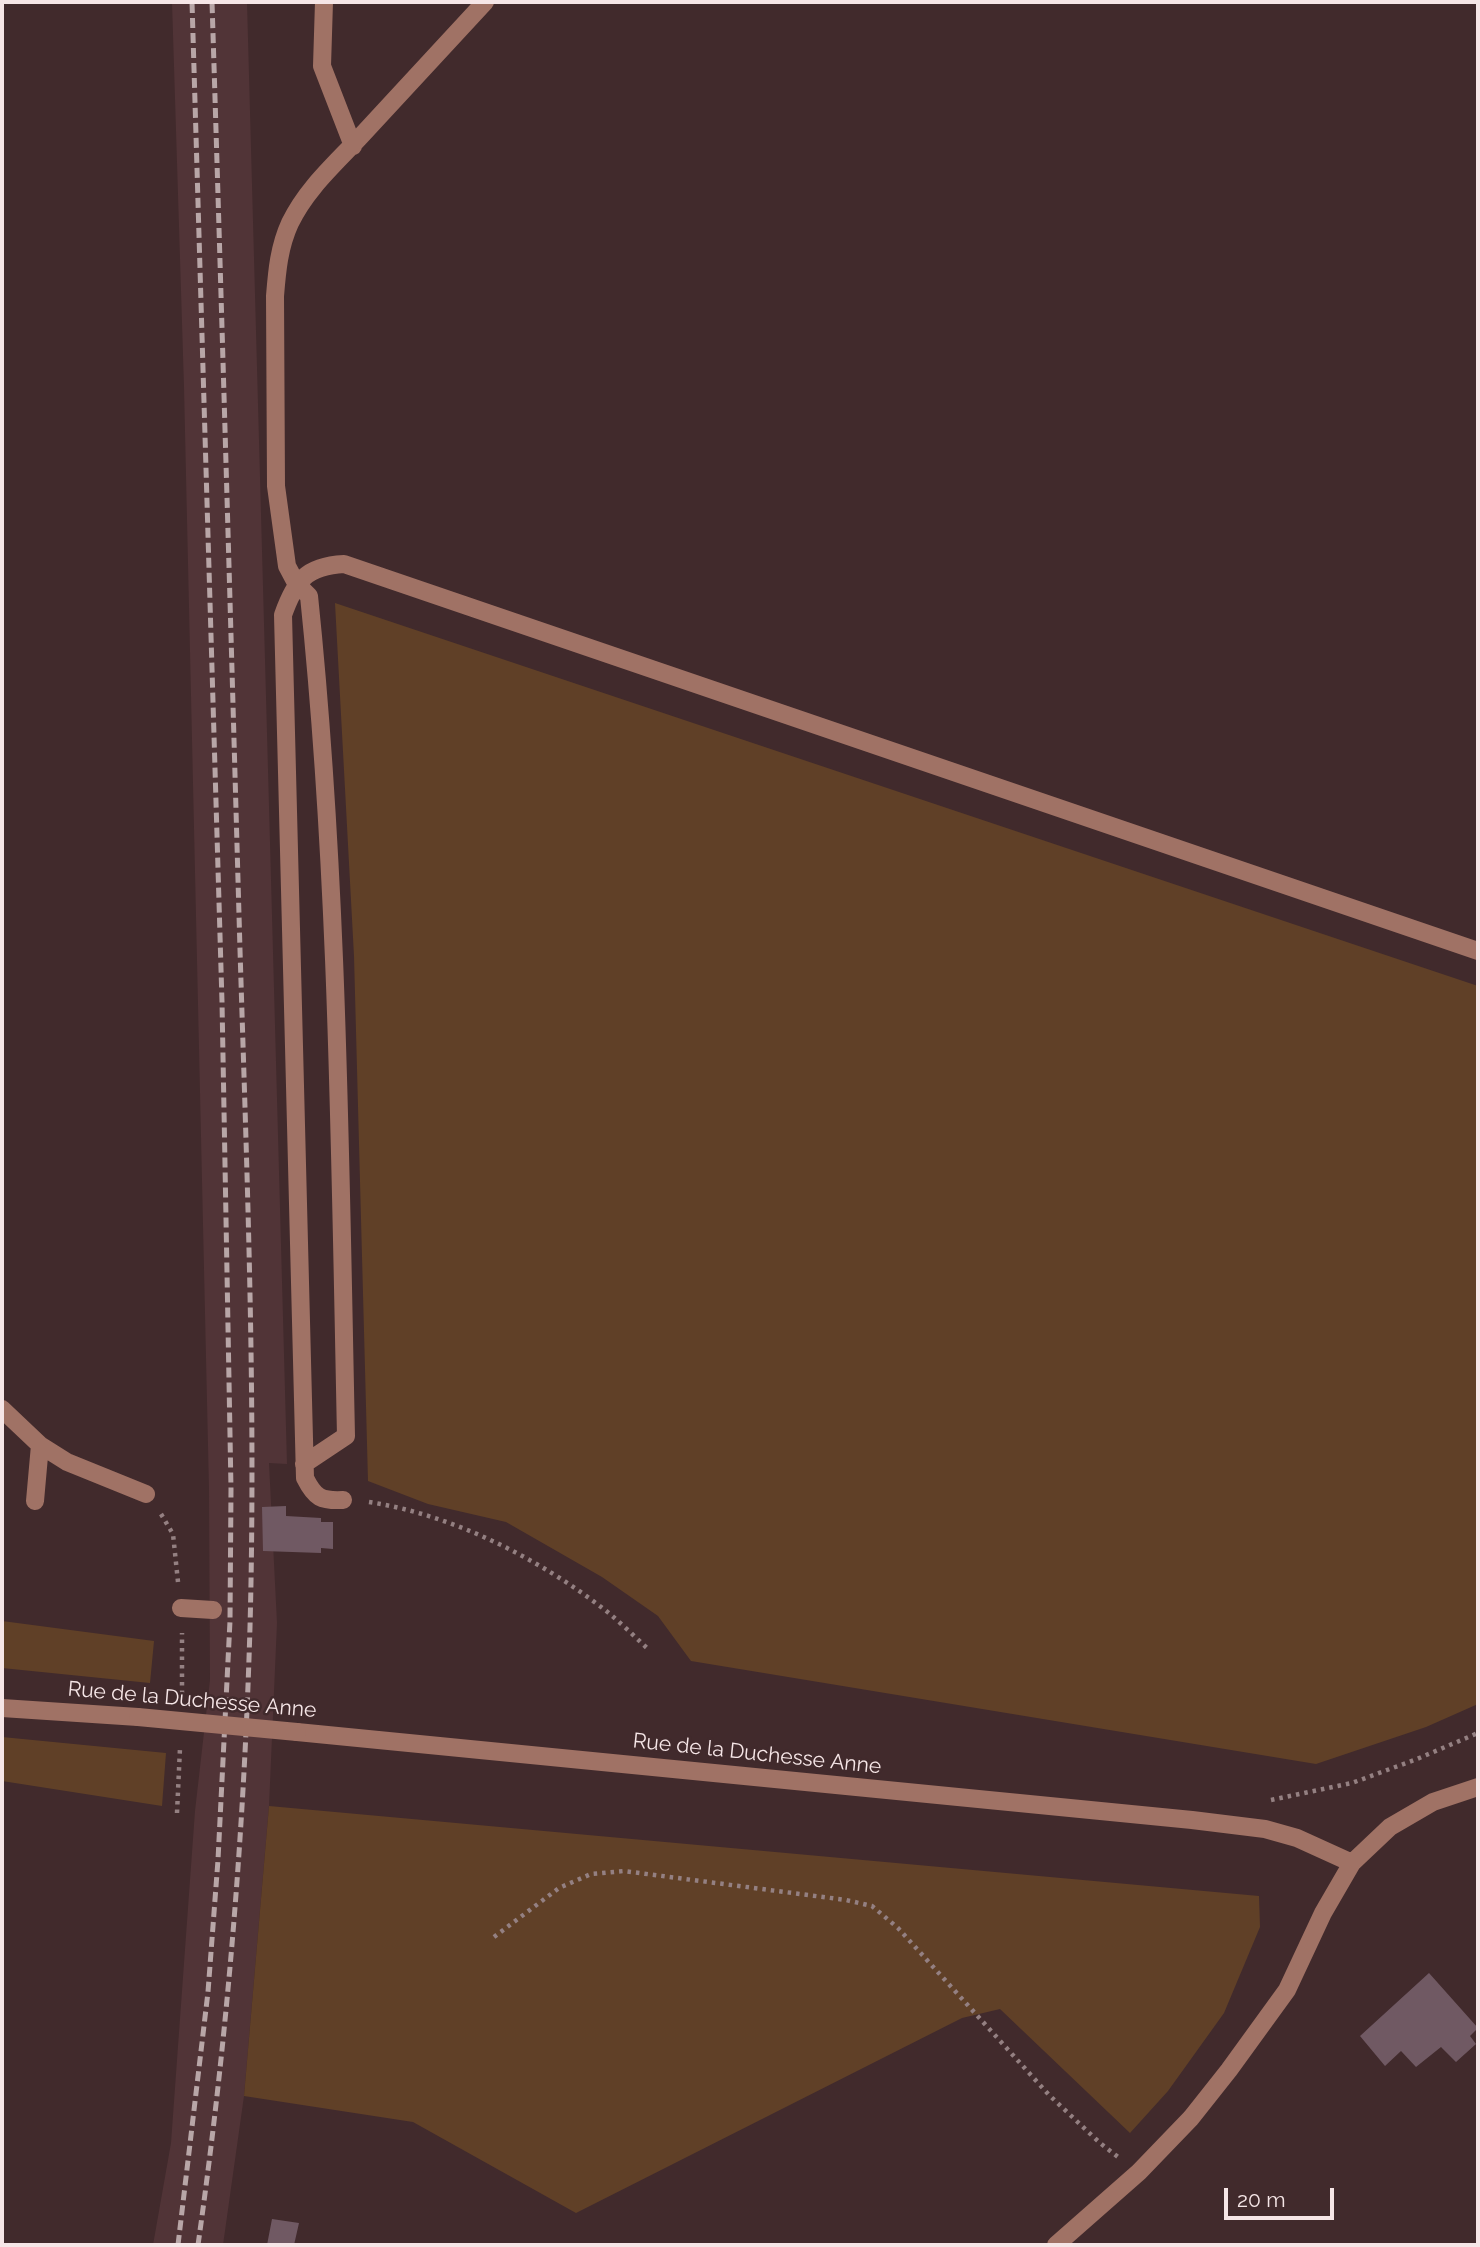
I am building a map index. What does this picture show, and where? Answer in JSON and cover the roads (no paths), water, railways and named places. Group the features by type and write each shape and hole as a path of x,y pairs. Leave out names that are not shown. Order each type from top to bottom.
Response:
{"street":[{"path":"324,2 322,66 353,146"},
{"path":"304,1464 346,1436 336,989 327,799 309,596 296,583 287,566 276,486 277,269 282,244 301,204 315,183 353,146 485,2"},
{"path":"343,1500 326,1500 312,1492 305,1478 304,1464 283,615 296,583 306,574 325,565 344,565 1478,951"},
{"path":"2,1409 40,1445 67,1462 146,1494"},
{"path":"35,1501 40,1445"},
{"path":"181,1608 212,1610"},
{"name":"Rue de la Duchesse Anne","path":"2,1707 297,1732 1192,1820 1265,1829 1297,1838 1352,1863"},
{"path":"1056,2245 1139,2172 1191,2118 1229,2070 1287,1990 1323,1913 1352,1863 1390,1827 1433,1802 1478,1787"}],"railway":[{"path":"178,2245 208,1992 218,1860 230,1621 231,1489 222,1002 192,2"},
{"path":"198,2245 218,2091 239,1859 252,1542 248,1203 212,2"}]}
